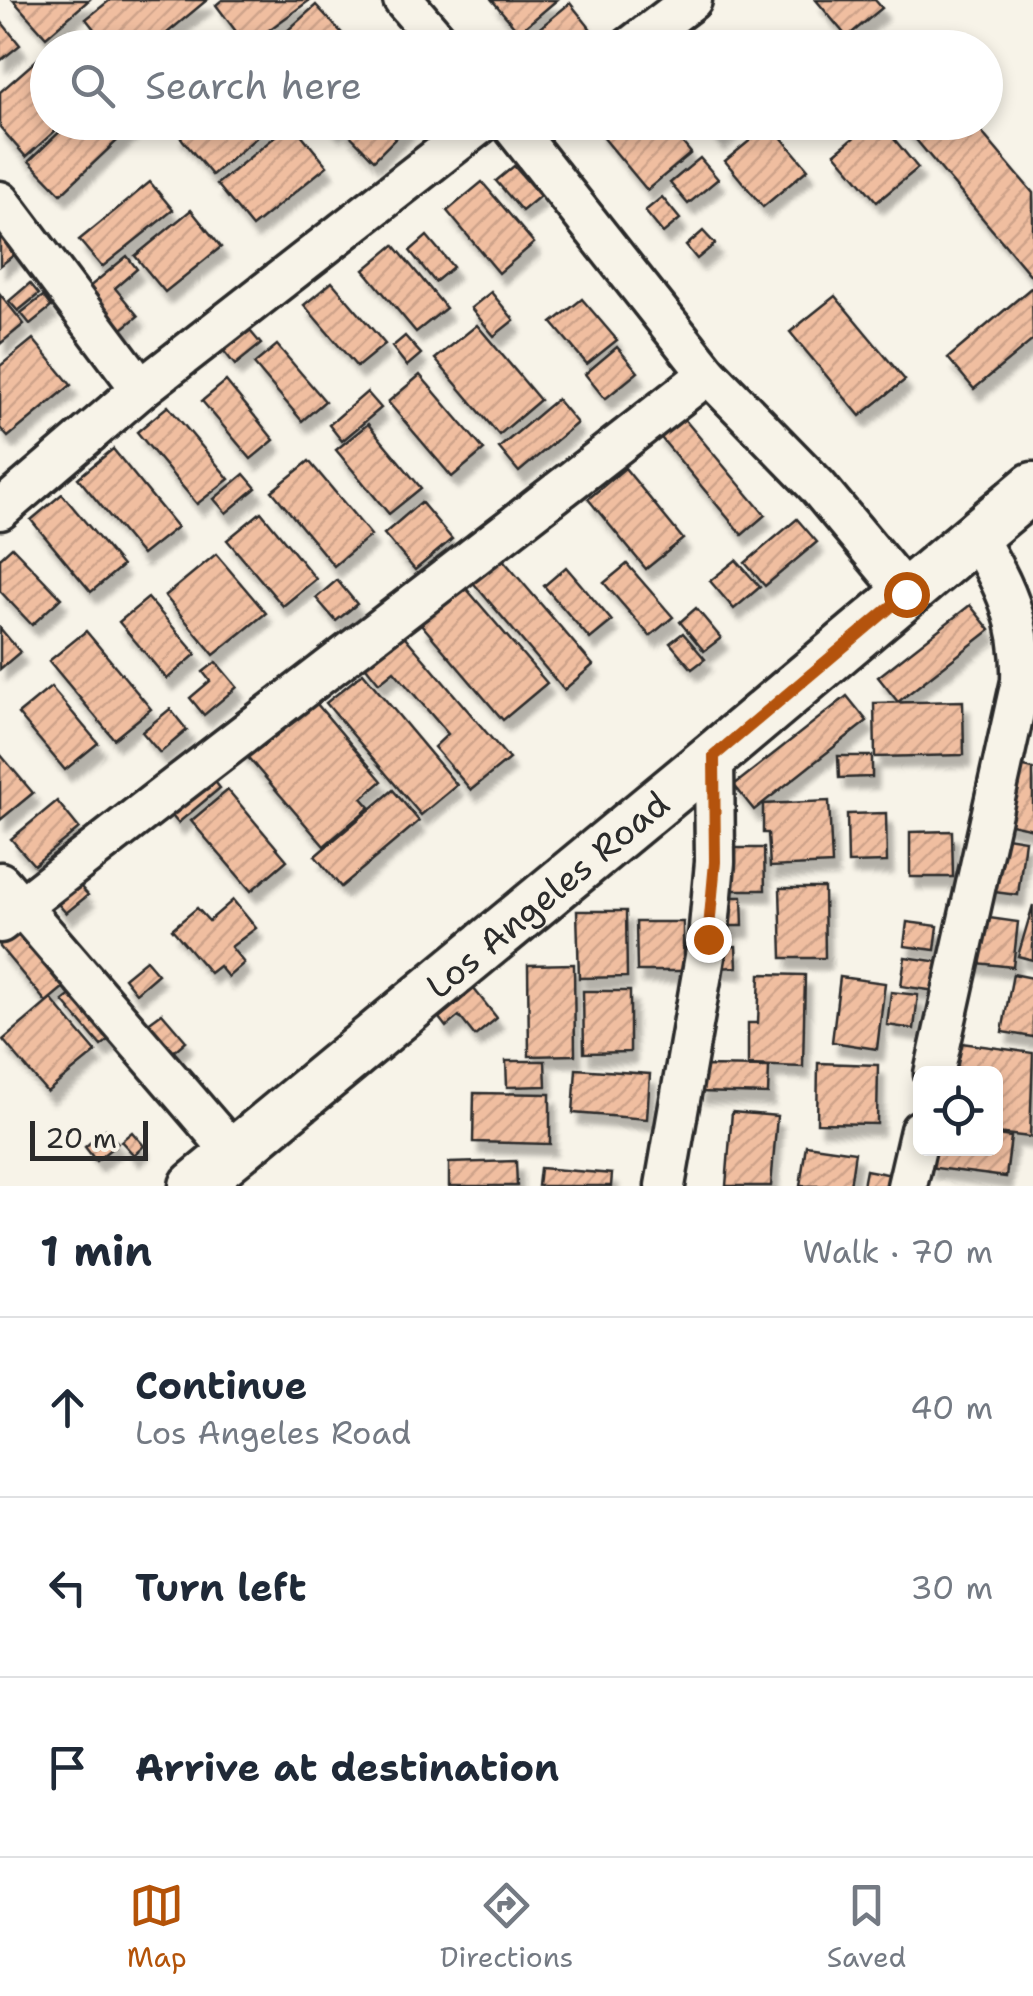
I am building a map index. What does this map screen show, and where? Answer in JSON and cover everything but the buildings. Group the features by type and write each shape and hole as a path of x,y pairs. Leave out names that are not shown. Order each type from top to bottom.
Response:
{"main road":[{"name":"Los Angeles Road","path":"194,1186 1033,486"}],"street":[{"path":"403,0 429,30"},
{"path":"653,30 692,0"},
{"path":"0,510 141,389 489,140"},
{"path":"522,140 708,374 817,486 906,594"},
{"path":"0,201 141,389"},
{"path":"234,1154 7,903 467,565 708,374"},
{"path":"936,1066 1022,682 1022,647 1010,597 975,535"},
{"path":"665,1186 708,939 715,862 714,756"},
{"path":"907,1186 914,1156"}],"route":[{"path":"708,939 715,862 714,756 906,594"}]}
